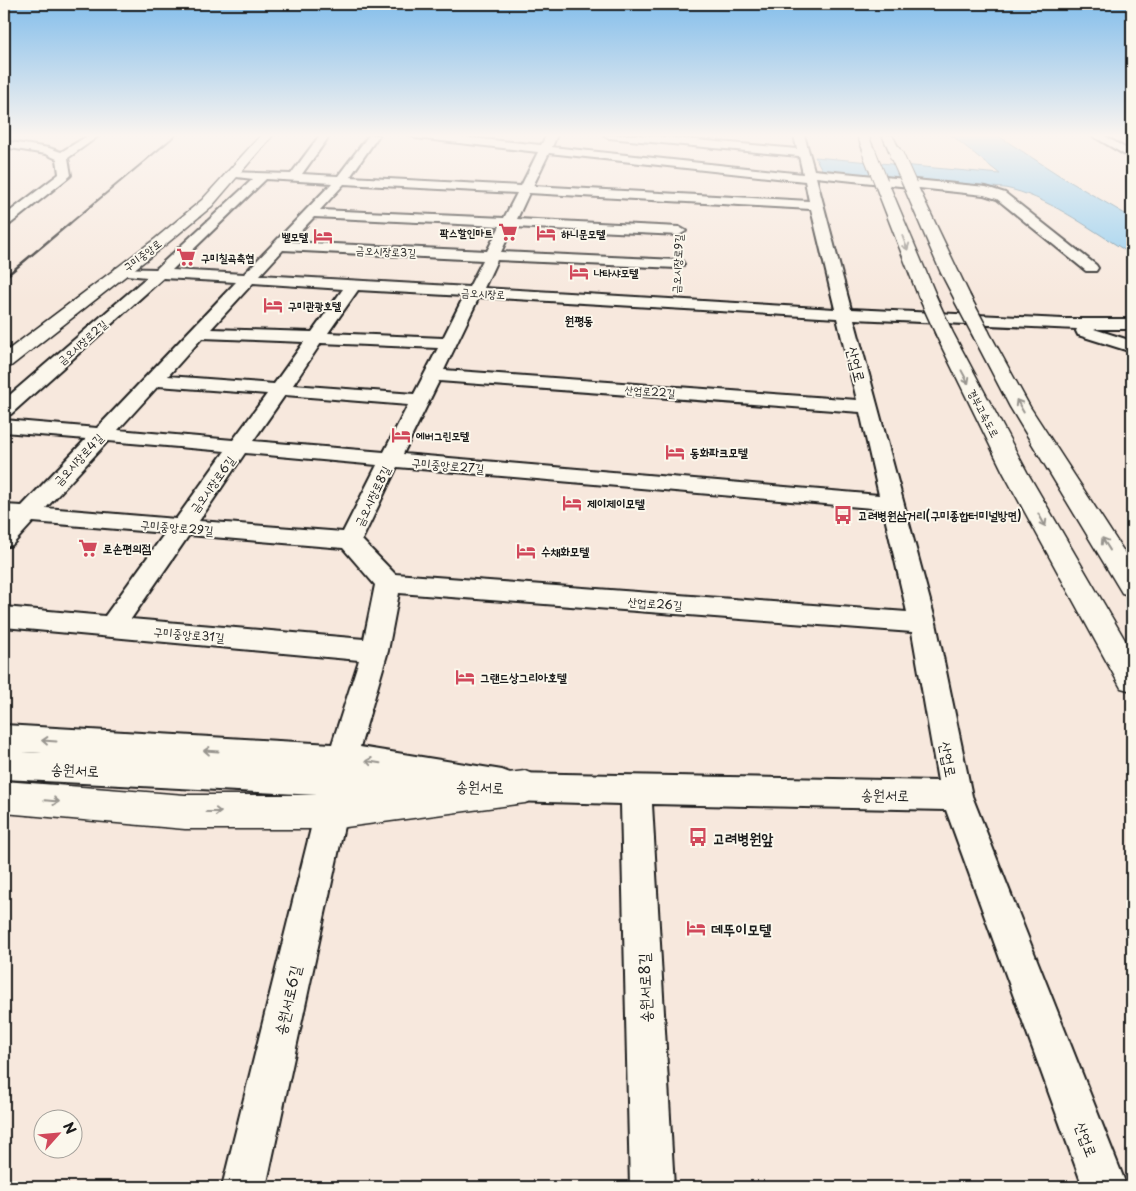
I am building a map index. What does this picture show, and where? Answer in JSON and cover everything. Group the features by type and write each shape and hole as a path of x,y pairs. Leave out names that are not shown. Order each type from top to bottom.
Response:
{"main road":[{"name":"구미중앙로","path":"4,350 180,215 204,191"},
{"name":"구미중앙로","path":"4,362 160,242 207,203 218,191"},
{"name":"경부고속도로","path":"884,191 944,333 1020,480 1132,680"},
{"path":"912,191 949,273 1020,407 1132,586"},
{"path":"4,797 185,812 337,784 525,787"}],"street":[{"path":"4,222 45,191"},
{"name":"금오시장로2길","path":"4,410 160,273 247,191"},
{"path":"248,278 332,191"},
{"name":"금오시장로8길","path":"388,583 350,542 525,191"},
{"path":"618,191 681,198 817,205"},
{"name":"금오시장로9길","path":"675,304 682,191"},
{"name":"산업로","path":"813,191 923,623 956,796 1105,1187"},
{"path":"980,191 1001,196 1091,268"},
{"path":"311,213 679,231"},
{"name":"금오시장로3길","path":"279,246 677,264"},
{"name":"금오시장로","path":"121,271 844,314"},
{"name":"금오시장로4길","path":"4,539 248,278"},
{"name":"금오시장로6길","path":"110,627 354,285"},
{"path":"844,314 1063,324 1132,324"},
{"path":"1063,324 1132,347"},
{"path":"197,333 449,343"},
{"name":"산업로22길","path":"433,375 868,407"},
{"path":"153,380 420,400"},
{"name":"구미중앙로27길","path":"4,426 892,502"},
{"name":"구미중앙로29길","path":"4,512 350,542"},
{"path":"4,738 337,784 375,651 388,583"},
{"name":"산업로26길","path":"388,583 923,623"},
{"name":"구미중앙로31길","path":"4,617 375,651"},
{"name":"송원서로","path":"4,765 337,784 956,796"},
{"name":"송원서로6길","path":"244,1187 337,784"},
{"name":"송원서로8길","path":"636,790 652,1187"}],"water":[{"path":"1015,191 1085,191 1132,218 1132,256 1066,213"}],"railway":[{"path":"68,225 109,191"},
{"path":"4,278 70,223"}],"place":[{"name":"팍스할인마트","path":"508,232"},
{"name":"하니문모텔","path":"546,233"},
{"name":"벨모텔","path":"323,236"},
{"name":"구미칠곡축협","path":"186,257"},
{"name":"나타샤모텔","path":"579,272"},
{"name":"구미관광호텔","path":"273,305"},
{"name":"에버그린모텔","path":"401,435"},
{"name":"동화파크모텔","path":"675,452"},
{"name":"제이제이모텔","path":"572,503"},
{"name":"고려병원삼거리(구미종합터미널방면)","path":"843,515"},
{"name":"로손편의점","path":"88,548"},
{"name":"수채화모텔","path":"526,551"},
{"name":"그랜드상그리아호텔","path":"465,677"},
{"name":"고려병원앞","path":"698,837"},
{"name":"데뚜이모텔","path":"696,928"}],"district":[{"name":"원평동","path":"579,320"}]}
